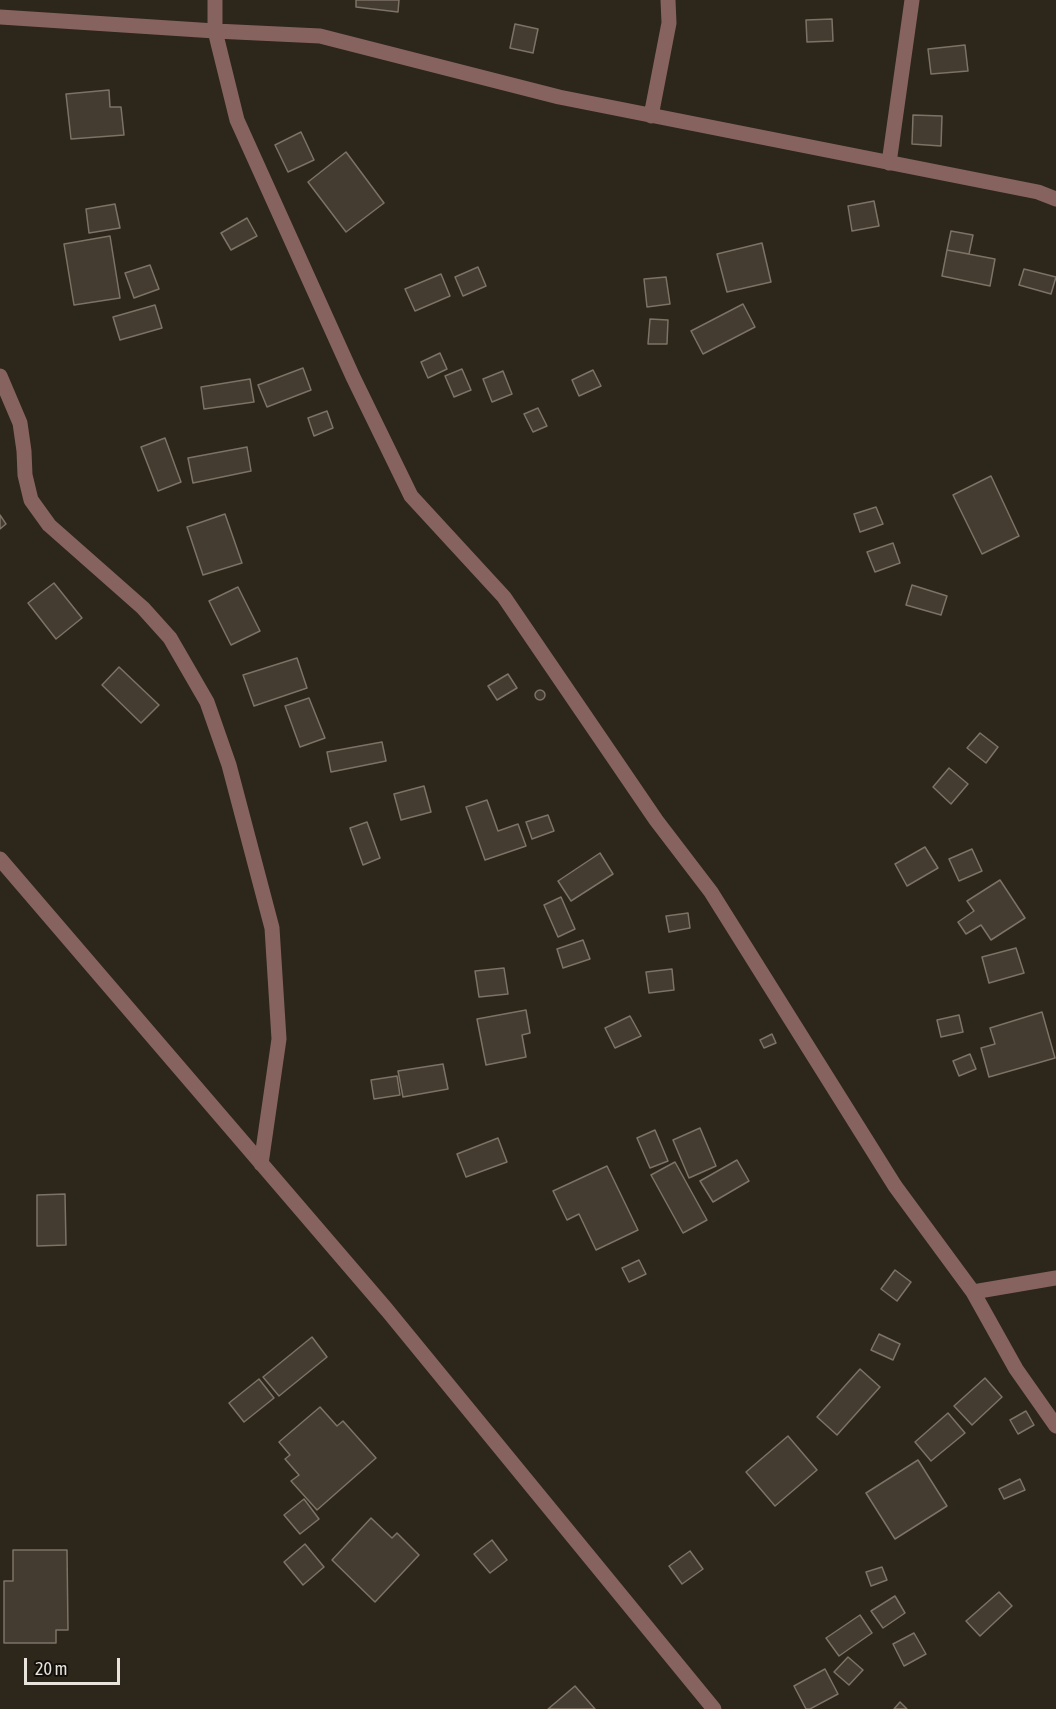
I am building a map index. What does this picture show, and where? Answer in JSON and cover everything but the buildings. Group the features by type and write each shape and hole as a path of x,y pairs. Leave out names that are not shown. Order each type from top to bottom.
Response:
{"street":[{"path":"215,0 215,31 237,120 353,376 411,496 504,597 656,820 711,892 895,1186 973,1292 1017,1369 1056,1426"},
{"path":"651,116 669,23 668,0"},
{"path":"889,163 912,0"},
{"path":"0,16 320,36 559,97 1038,192 1056,199"},
{"path":"0,376 20,423 25,475 31,500 49,525 143,608 170,638 207,702 229,765 272,928 279,1039 261,1164"},
{"path":"0,859 387,1310 714,1709"},
{"path":"973,1292 1056,1278"}]}
